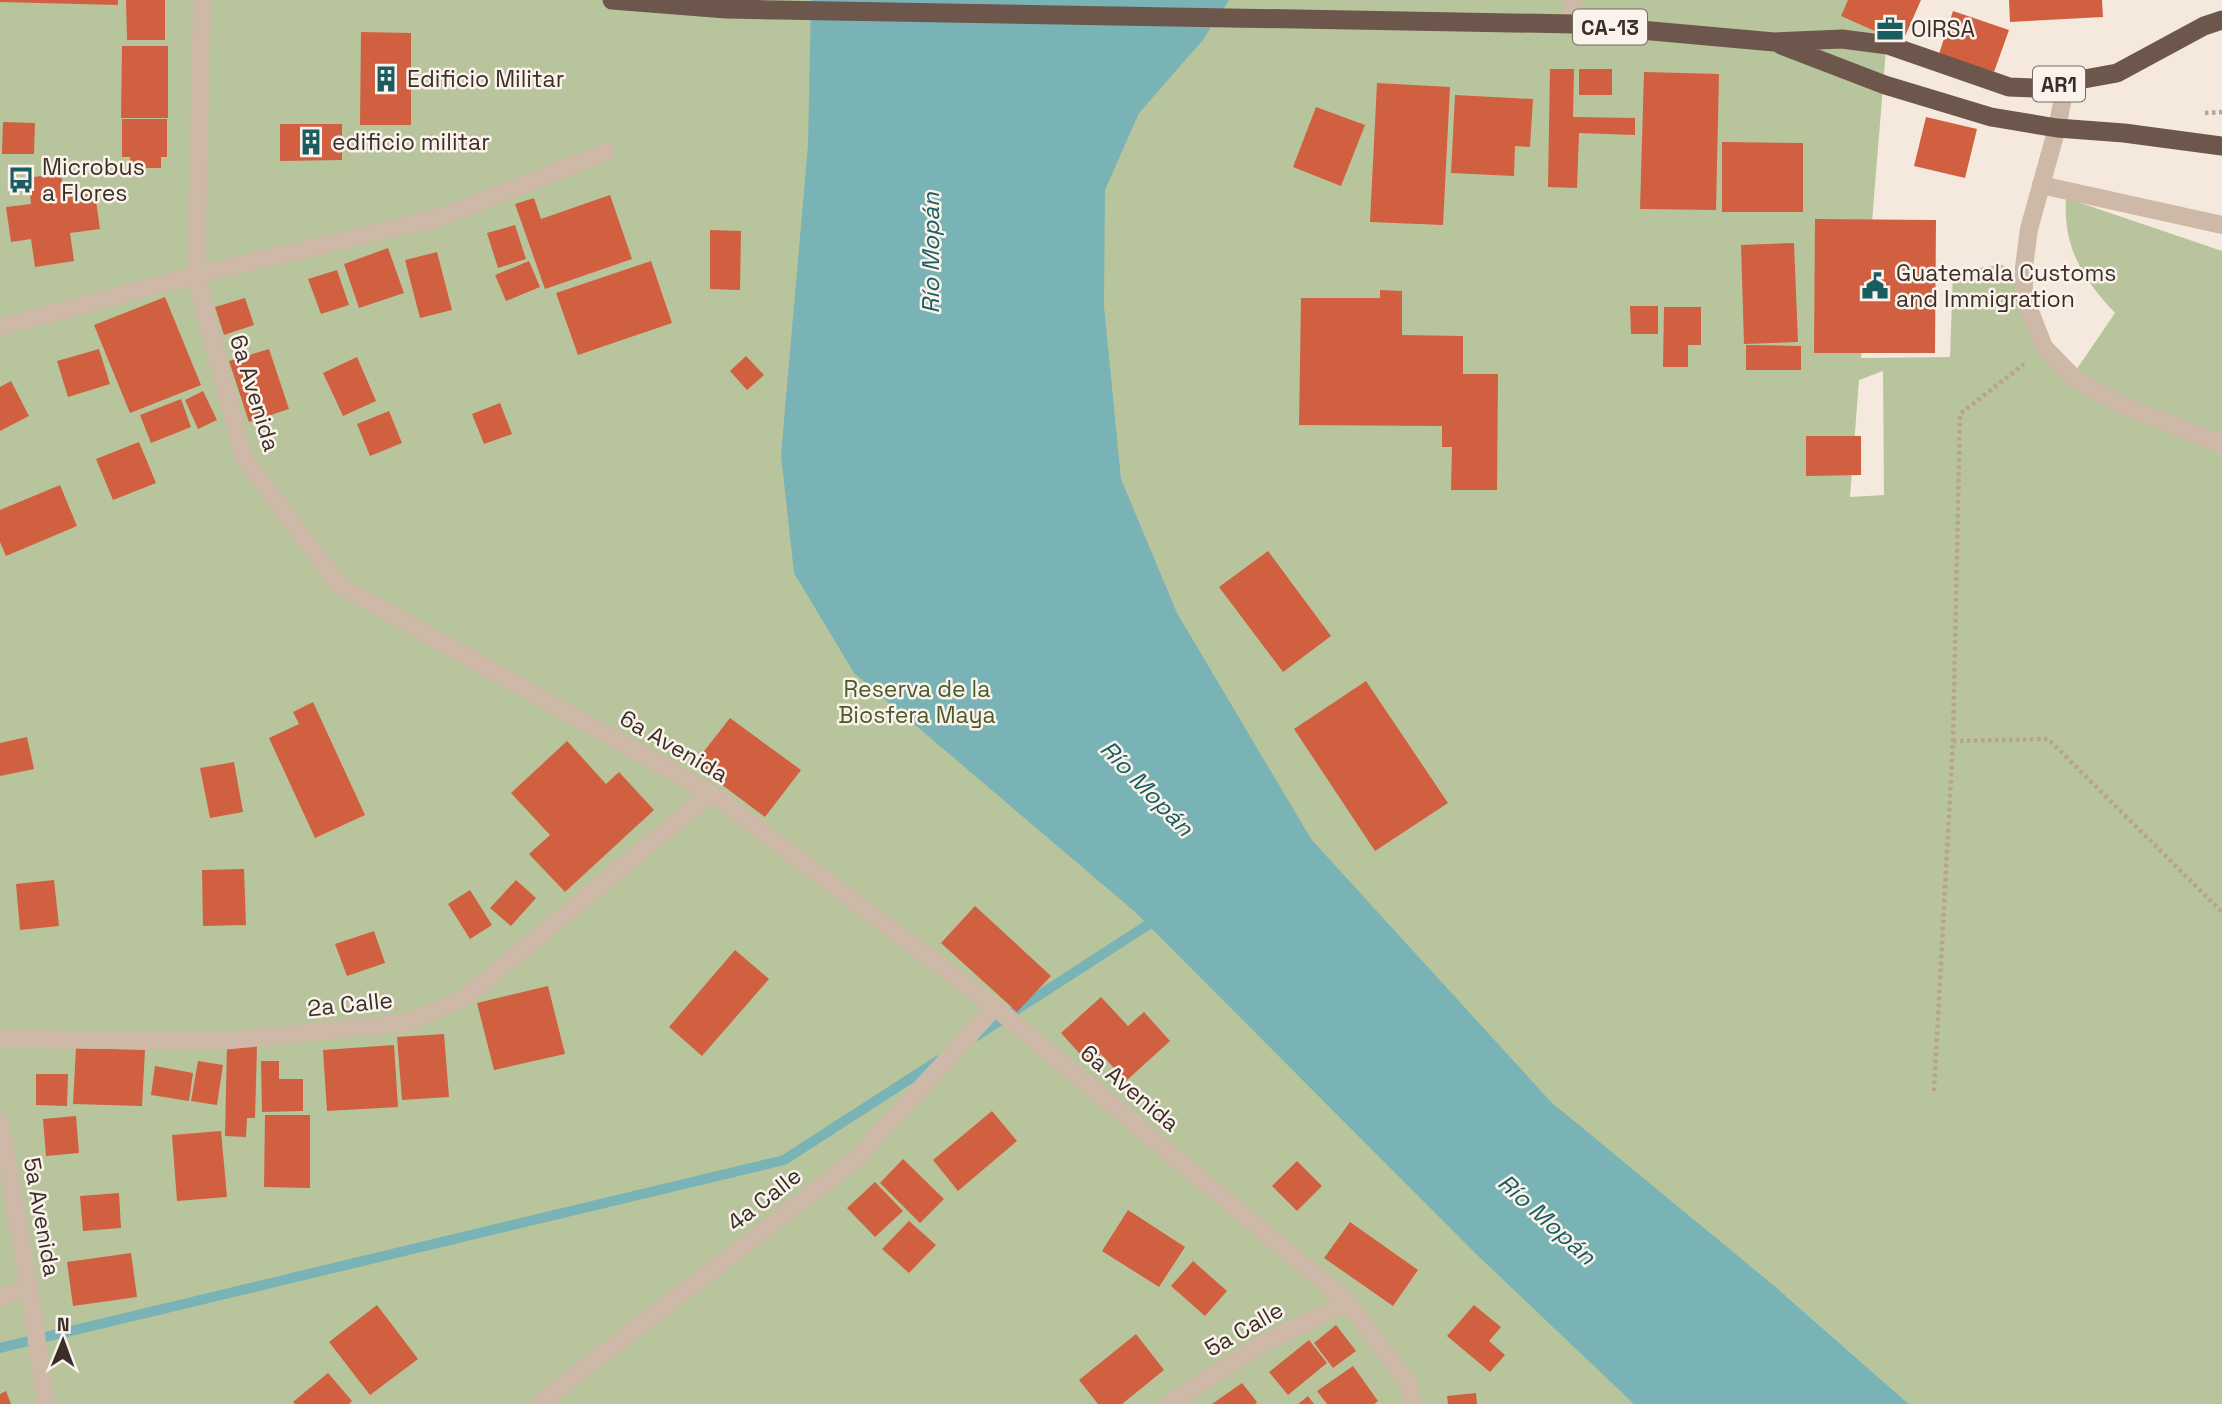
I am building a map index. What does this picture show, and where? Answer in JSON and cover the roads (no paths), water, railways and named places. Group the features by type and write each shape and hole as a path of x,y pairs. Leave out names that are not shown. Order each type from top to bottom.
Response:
{"highway":[{"name":"CA-13","path":"612,0 726,9 1574,24 1774,42 1842,39 1890,46"},
{"name":"AR1","path":"1890,46 2009,87 2035,88 2117,73 2204,26 2222,20"},
{"name":"CA-13","path":"1774,42 1885,85"},
{"name":"AR1","path":"1885,85 1991,117 2057,128 2124,133 2222,146"}],"street":[{"name":"6a Avenida","path":"202,0 196,275 243,457 339,585 710,793 995,1007 1348,1302 1408,1383 1413,1404"},
{"path":"1573,0 1574,24"},
{"path":"2066,83 2057,128 2029,229 2024,267 2024,296 2044,348 2076,380 2122,405 2222,444"},
{"path":"0,327 196,275 438,219 606,152"},
{"path":"2041,185 2222,225"},
{"name":"2a Calle","path":"0,1039 221,1041 406,1023 464,998 710,793"},
{"name":"4a Calle","path":"538,1404 855,1160 995,1007"},
{"name":"5a Avenida","path":"0,1121 46,1404"},
{"path":"0,1298 29,1287"},
{"name":"5a Calle","path":"1168,1404 1262,1344 1348,1302"}],"water":[{"name":"Río Mopán","path":"811,0 1229,0 1202,41 1139,113 1105,190 1104,306 1121,479 1177,613 1311,839 1551,1102 1778,1289 1909,1404 1634,1404 1475,1253 1135,912 854,673 794,573 781,455 808,145"}],"waterway":[{"path":"976,1036 1160,917"},
{"path":"0,1348 784,1160 939,1060"}],"place":[{"name":"OIRSA","path":"1890,29"},
{"name":"Edificio Militar","path":"386,79"},
{"name":"edificio militar","path":"311,142"},
{"name":"Microbus a Flores","path":"21,180"},
{"name":"Guatemala Customs and Immigration","path":"1875,286"}],"park label":[{"name":"Reserva de la Biosfera Maya","path":"917,702"}]}
